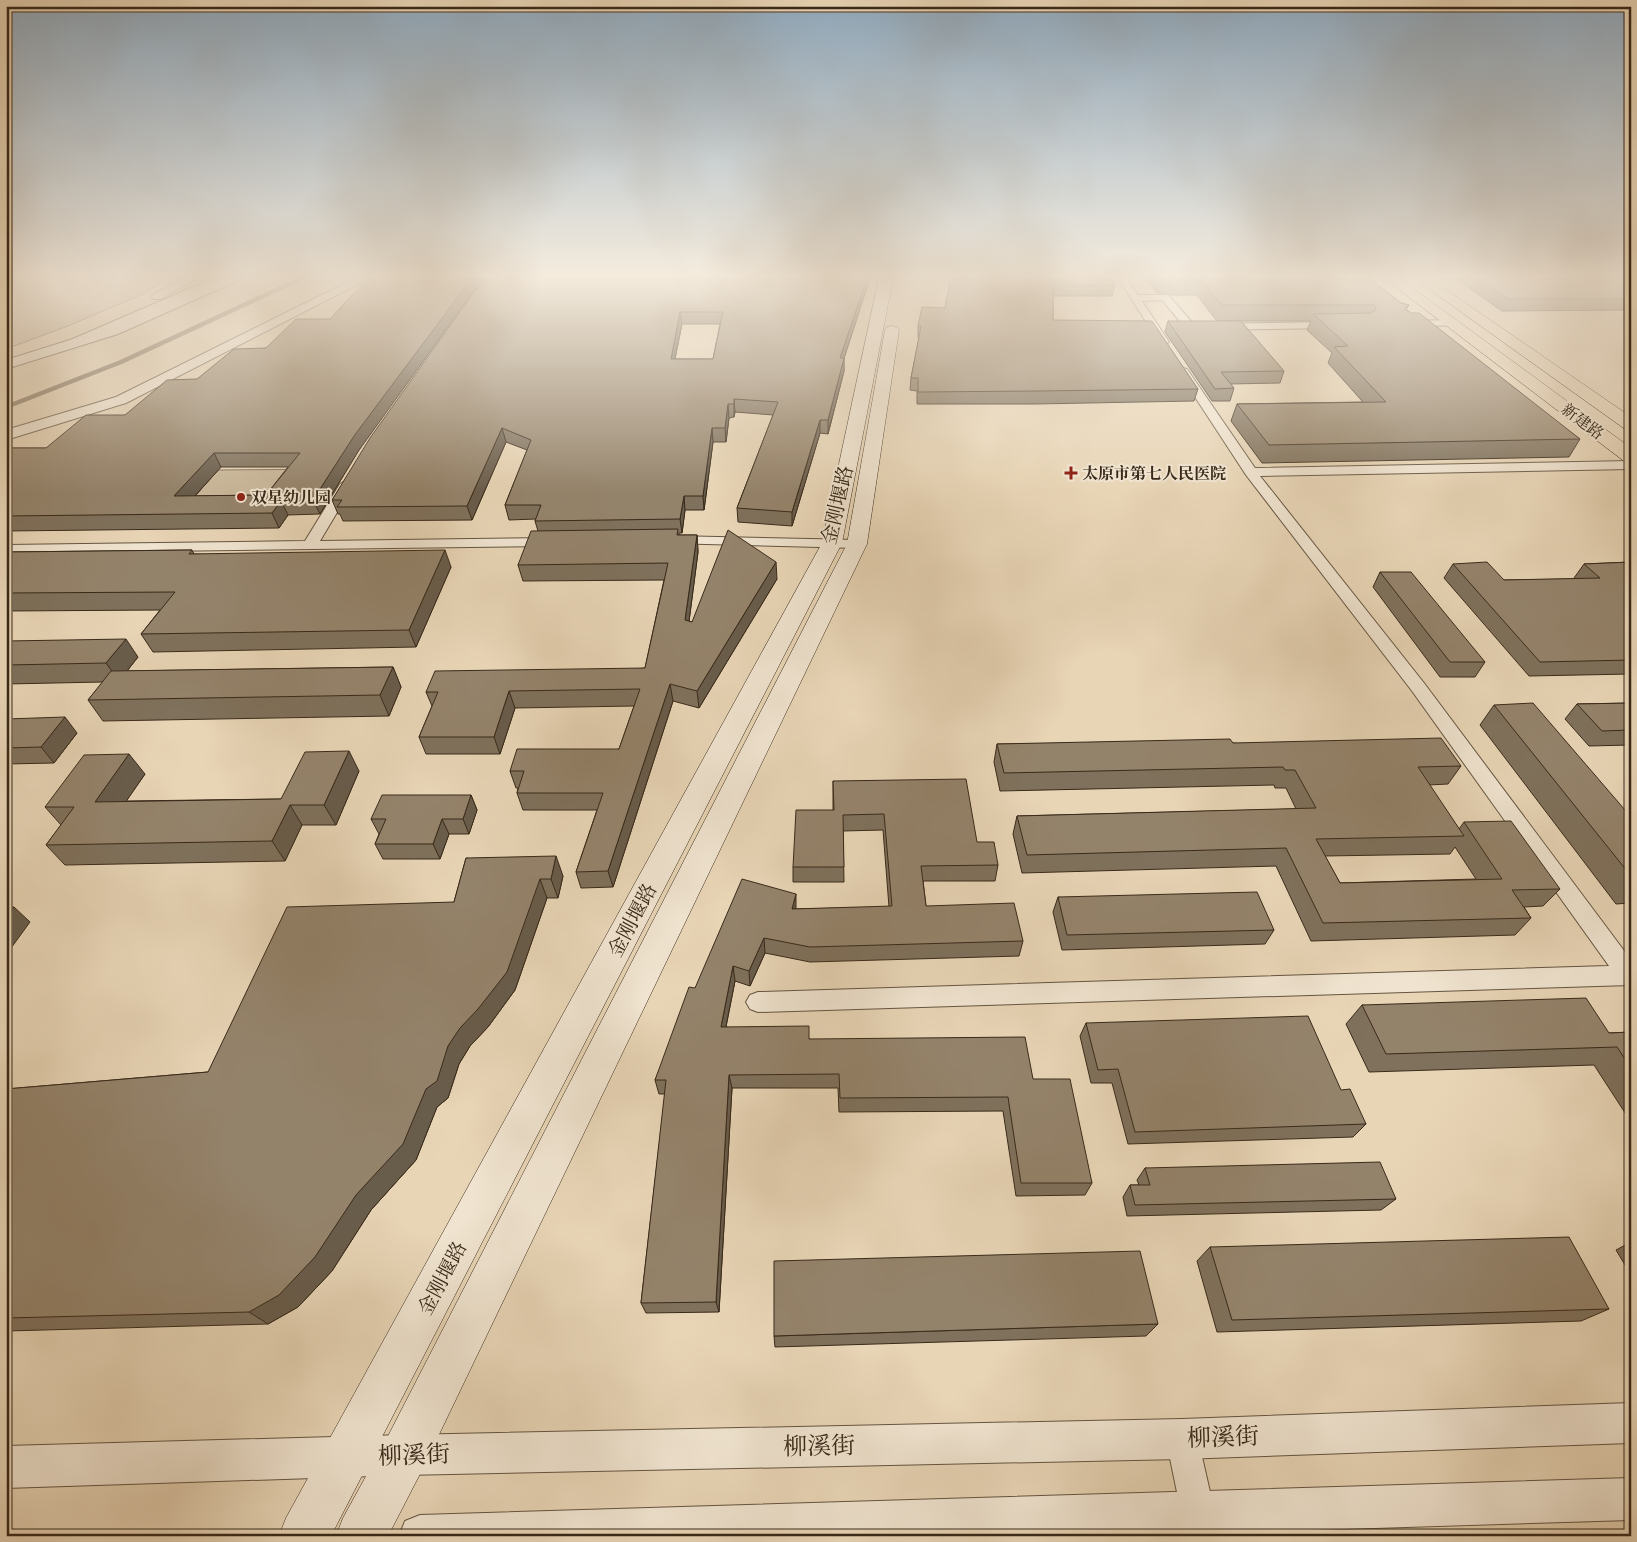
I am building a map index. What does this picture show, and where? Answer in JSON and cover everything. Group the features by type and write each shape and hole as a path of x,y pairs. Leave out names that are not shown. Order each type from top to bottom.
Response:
{"main road":[{"name":"金刚堰路","path":"304,1536 844,543 875,350"},
{"path":"361,1536 404,1455 844,543 887,350"},
{"name":"新建路","path":"1488,350 1631,457"},
{"name":"新建路","path":"1524,350 1631,425"}],"street":[{"path":"8,365 41,350"},
{"path":"8,365 48,350"},
{"path":"8,365 54,350"},
{"path":"6,434 80,407 159,372 202,350"},
{"path":"6,434 120,400 223,350"},
{"path":"1169,350 1251,472 1418,687 1630,975"},
{"path":"1251,472 1631,465"},
{"path":"310,545 354,473"},
{"path":"658,540 844,543"},
{"path":"6,549 569,541"},
{"path":"758,1002 1630,975"},
{"name":"柳溪街","path":"6,1467 404,1455 1182,1439 1631,1423"},
{"path":"1182,1439 1200,1524"},
{"path":"420,1536 1200,1524 1631,1498"}],"shaded area":[{"path":"339,469 286,499 182,510 218,470"}],"building":[{"path":"233,350 418,350 354,436 313,500 281,501 272,513 6,516 6,448 46,448 86,415 125,415 167,380 197,379","holes":["214,453 300,453 266,495 174,496"]},
{"path":"433,350 673,350 671,359 713,359 715,350 843,350 840,358 844,358 828,420 820,420 792,512 737,508 778,402 734,399 734,404 728,404 725,428 712,428 703,496 684,496 680,519 535,521 541,505 505,505 531,440 502,428 467,506 337,507 342,500 332,500 370,438"},
{"path":"916,350 1172,350 1198,389 918,392 918,378 911,378"},
{"path":"1188,350 1266,350 1284,371 1221,372 1234,388 1215,389"},
{"path":"1337,350 1466,350 1580,439 1269,445 1237,404 1386,402"},
{"path":"678,529 677,535 697,535 685,620 692,622 728,530 776,562 697,691 670,684 608,871 576,872 603,793 517,793 524,771 510,771 517,749 619,749 640,689 509,691 494,737 419,737 438,692 426,692 435,671 645,668 668,563 518,565 531,531"},
{"path":"192,550 189,554 445,550 409,630 141,634 175,592 6,593 6,552"},
{"path":"1487,562 1504,580 1600,578 1584,564 1631,562 1631,660 1540,662 1453,564"},
{"path":"1380,572 1411,572 1485,662 1450,662"},
{"path":"126,639 106,663 6,665 6,641"},
{"path":"393,667 380,695 88,700 111,671"},
{"path":"1533,703 1631,817 1631,876 1494,705"},
{"path":"1631,703 1631,730 1602,731 1577,704"},
{"path":"65,717 41,747 6,748 6,719"},
{"path":"1441,738 1461,766 1418,767 1464,836 1316,839 1340,883 1502,879 1464,822 1511,821 1560,889 1512,890 1531,918 1323,923 1286,848 1027,855 1017,816 1316,808 1295,770 1285,770 1283,767 1004,773 997,744 1230,739 1233,743"},
{"path":"349,751 324,805 290,805 272,841 46,845 74,807 45,807 84,755 129,754 95,802 281,799 305,752"},
{"path":"966,779 977,842 994,842 998,865 921,866 926,906 1014,903 1023,941 810,947 764,938 749,971 733,966 721,1027 809,1026 809,1039 1025,1037 1033,1079 1070,1079 1092,1183 1021,1183 1008,1097 840,1098 839,1074 729,1075 716,1302 641,1303 666,1080 655,1080 689,987 695,988 742,879 796,894 792,909 892,906 884,814 843,815 844,867 793,867 796,810 834,810 833,781"},
{"path":"382,795 471,795 463,819 442,819 433,844 375,844 386,819 371,819"},
{"path":"556,856 551,879 540,879 507,972 478,1009 460,1028 448,1046 437,1081 426,1089 403,1144 356,1195 315,1257 279,1295 249,1312 6,1318 6,1089 208,1072 287,907 454,902 466,858"},
{"path":"1257,892 1274,930 1067,935 1058,897"},
{"path":"6,907 14,907 6,917"},
{"path":"1586,998 1609,1033 1631,1032 1631,1068 1617,1047 1386,1054 1362,1005"},
{"path":"1308,1016 1341,1090 1350,1089 1366,1124 1135,1132 1118,1069 1098,1070 1086,1023"},
{"path":"1380,1162 1396,1199 1135,1205 1130,1185 1150,1185 1145,1168"},
{"path":"1569,1237 1609,1309 1232,1320 1210,1247"},
{"path":"1140,1251 1158,1324 774,1336 774,1261"}],"waterway":[{"path":"6,407 147,350"}],"place":[{"name":"太原市第七人民医院","path":"1071,473"},
{"name":"双星幼儿园","path":"241,497"}]}
